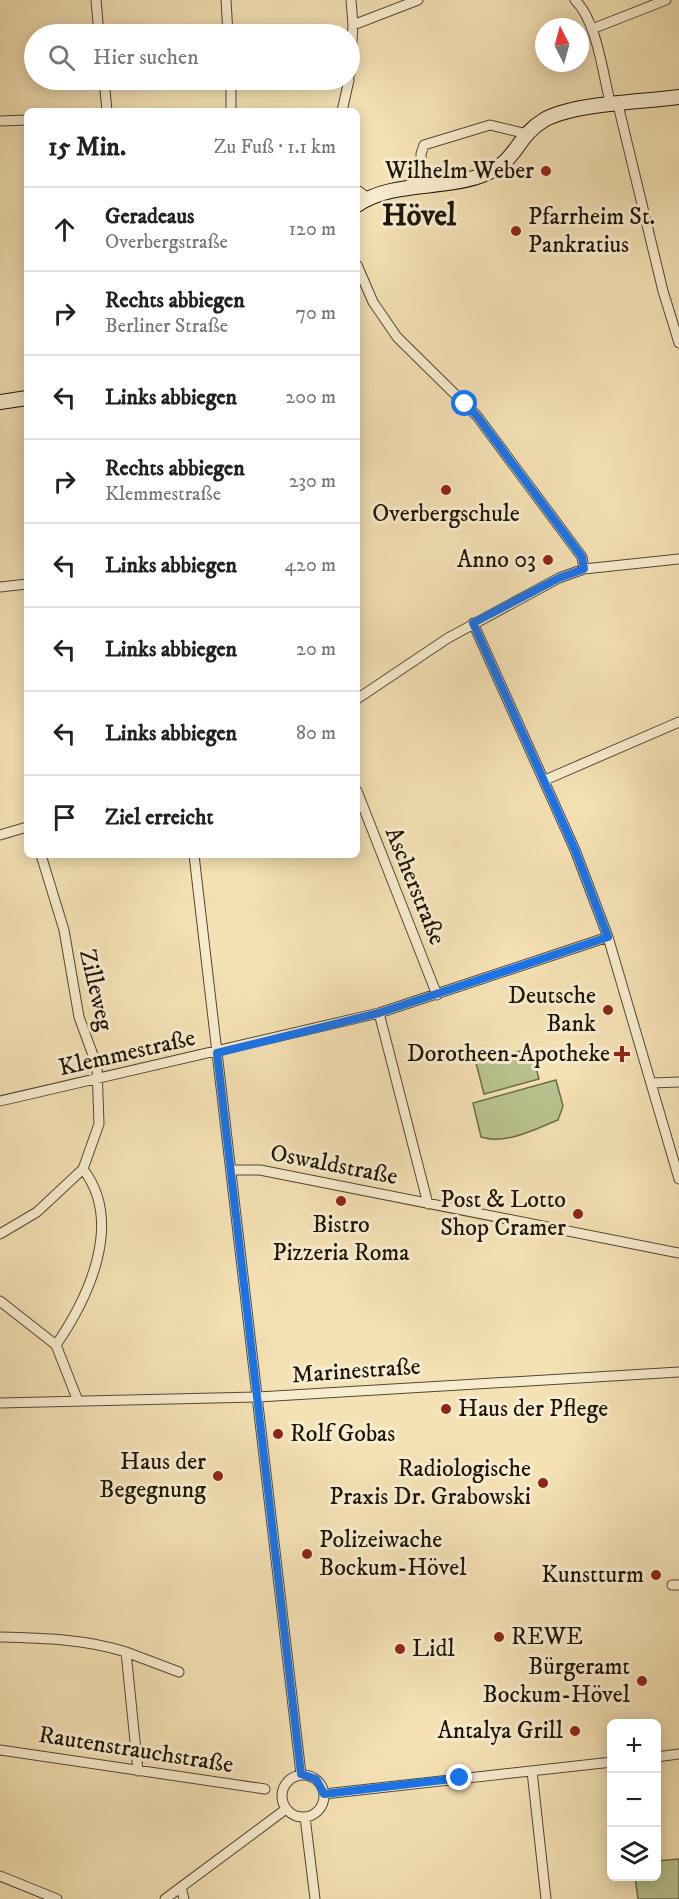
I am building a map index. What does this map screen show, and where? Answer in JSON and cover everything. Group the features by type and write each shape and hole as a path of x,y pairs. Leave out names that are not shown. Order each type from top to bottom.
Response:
{"street":[{"path":"96,0 98,24"},
{"path":"226,0 227,24"},
{"path":"351,0 353,24"},
{"path":"356,24 418,0"},
{"path":"575,0 581,6 592,28 679,343"},
{"path":"592,28 666,0"},
{"path":"105,90 107,108"},
{"path":"231,90 231,108"},
{"path":"343,108 346,90"},
{"path":"361,198 380,192 450,184 494,171 509,160 527,134 546,119 572,111 679,97"},
{"path":"0,121 24,120"},
{"path":"422,188 421,154 424,145 490,125 527,134"},
{"path":"360,272 384,320 397,337 477,416 582,557 584,569"},
{"path":"0,402 24,398"},
{"path":"360,697 473,623 559,578 584,569 679,559"},
{"path":"0,587 24,584"},
{"path":"473,623 545,780 608,937 679,1179"},
{"path":"545,780 679,722"},
{"name":"Ascherstraße","path":"360,799 437,995"},
{"path":"0,835 24,828"},
{"name":"Zilleweg","path":"0,1234 37,1212 83,1169 99,1124 100,1079 79,1017 64,930 42,858"},
{"path":"194,858 301,1774"},
{"name":"Klemmestraße","path":"0,1101 217,1053 379,1013 608,937"},
{"name":"Oswaldstraße","path":"379,1013 428,1204"},
{"path":"652,1083 679,1082"},
{"path":"56,1345 89,1289 98,1255 101,1213 98,1194 83,1169"},
{"name":"Oswaldstraße","path":"231,1170 260,1170 679,1253"},
{"path":"0,1301 56,1345 78,1401"},
{"name":"Marinestraße","path":"0,1403 258,1397 679,1372"},
{"path":"0,1637 103,1644 179,1672"},
{"path":"126,1652 138,1771"},
{"name":"Rautenstrauchstraße","path":"0,1750 265,1790"},
{"path":"661,1756 679,1754"},
{"path":"324,1794 607,1763"},
{"path":"532,1771 546,1899"},
{"path":"301,1774 316,1779 324,1794 321,1807 305,1817 298,1817 286,1809 281,1798 284,1785 301,1774"},
{"path":"165,1899 286,1809"},
{"path":"305,1817 315,1899"},
{"path":"0,1876 57,1899"},
{"path":"181,1887 184,1899"}],"green space":[{"path":"531,1048 539,1079 484,1094 476,1063"},
{"path":"556,1080 563,1106 558,1120 510,1138 481,1137 473,1103"},
{"path":"679,1859 679,1899 638,1899 636,1881 661,1881 661,1861"}],"place":[{"name":"Wilhelm Weber","path":"546,171"},
{"name":"Pfarrheim St. Pankratius","path":"516,231"},
{"name":"Overbergschule","path":"446,490"},
{"name":"Anno 03","path":"548,560"},
{"name":"Deutsche Bank","path":"608,1010"},
{"name":"Dorotheen-Apotheke","path":"622,1054"},
{"name":"Bistro Pizzeria Roma","path":"341,1201"},
{"name":"Post & Lotto Shop Cramer","path":"578,1214"},
{"name":"Haus der Pflege","path":"446,1409"},
{"name":"Rolf Gobas","path":"278,1434"},
{"name":"Haus der Begegnung","path":"218,1476"},
{"name":"Radiologische Praxis Dr. Grabowski","path":"543,1483"},
{"name":"Polizeiwache Bockum-Hövel","path":"307,1554"},
{"name":"Kunstturm","path":"656,1575"},
{"name":"REWE","path":"499,1637"},
{"name":"Lidl","path":"400,1649"},
{"name":"Bürgeramt Bockum-Hövel","path":"642,1681"},
{"name":"Antalya Grill","path":"575,1731"}],"district":[{"name":"Hövel","path":"419,216"}],"route":[{"path":"460,1778 324,1794 323,1788 316,1779 301,1774 217,1053 379,1013 608,937 545,780 473,623 559,578 584,569 582,557 477,416 465,404"}]}
